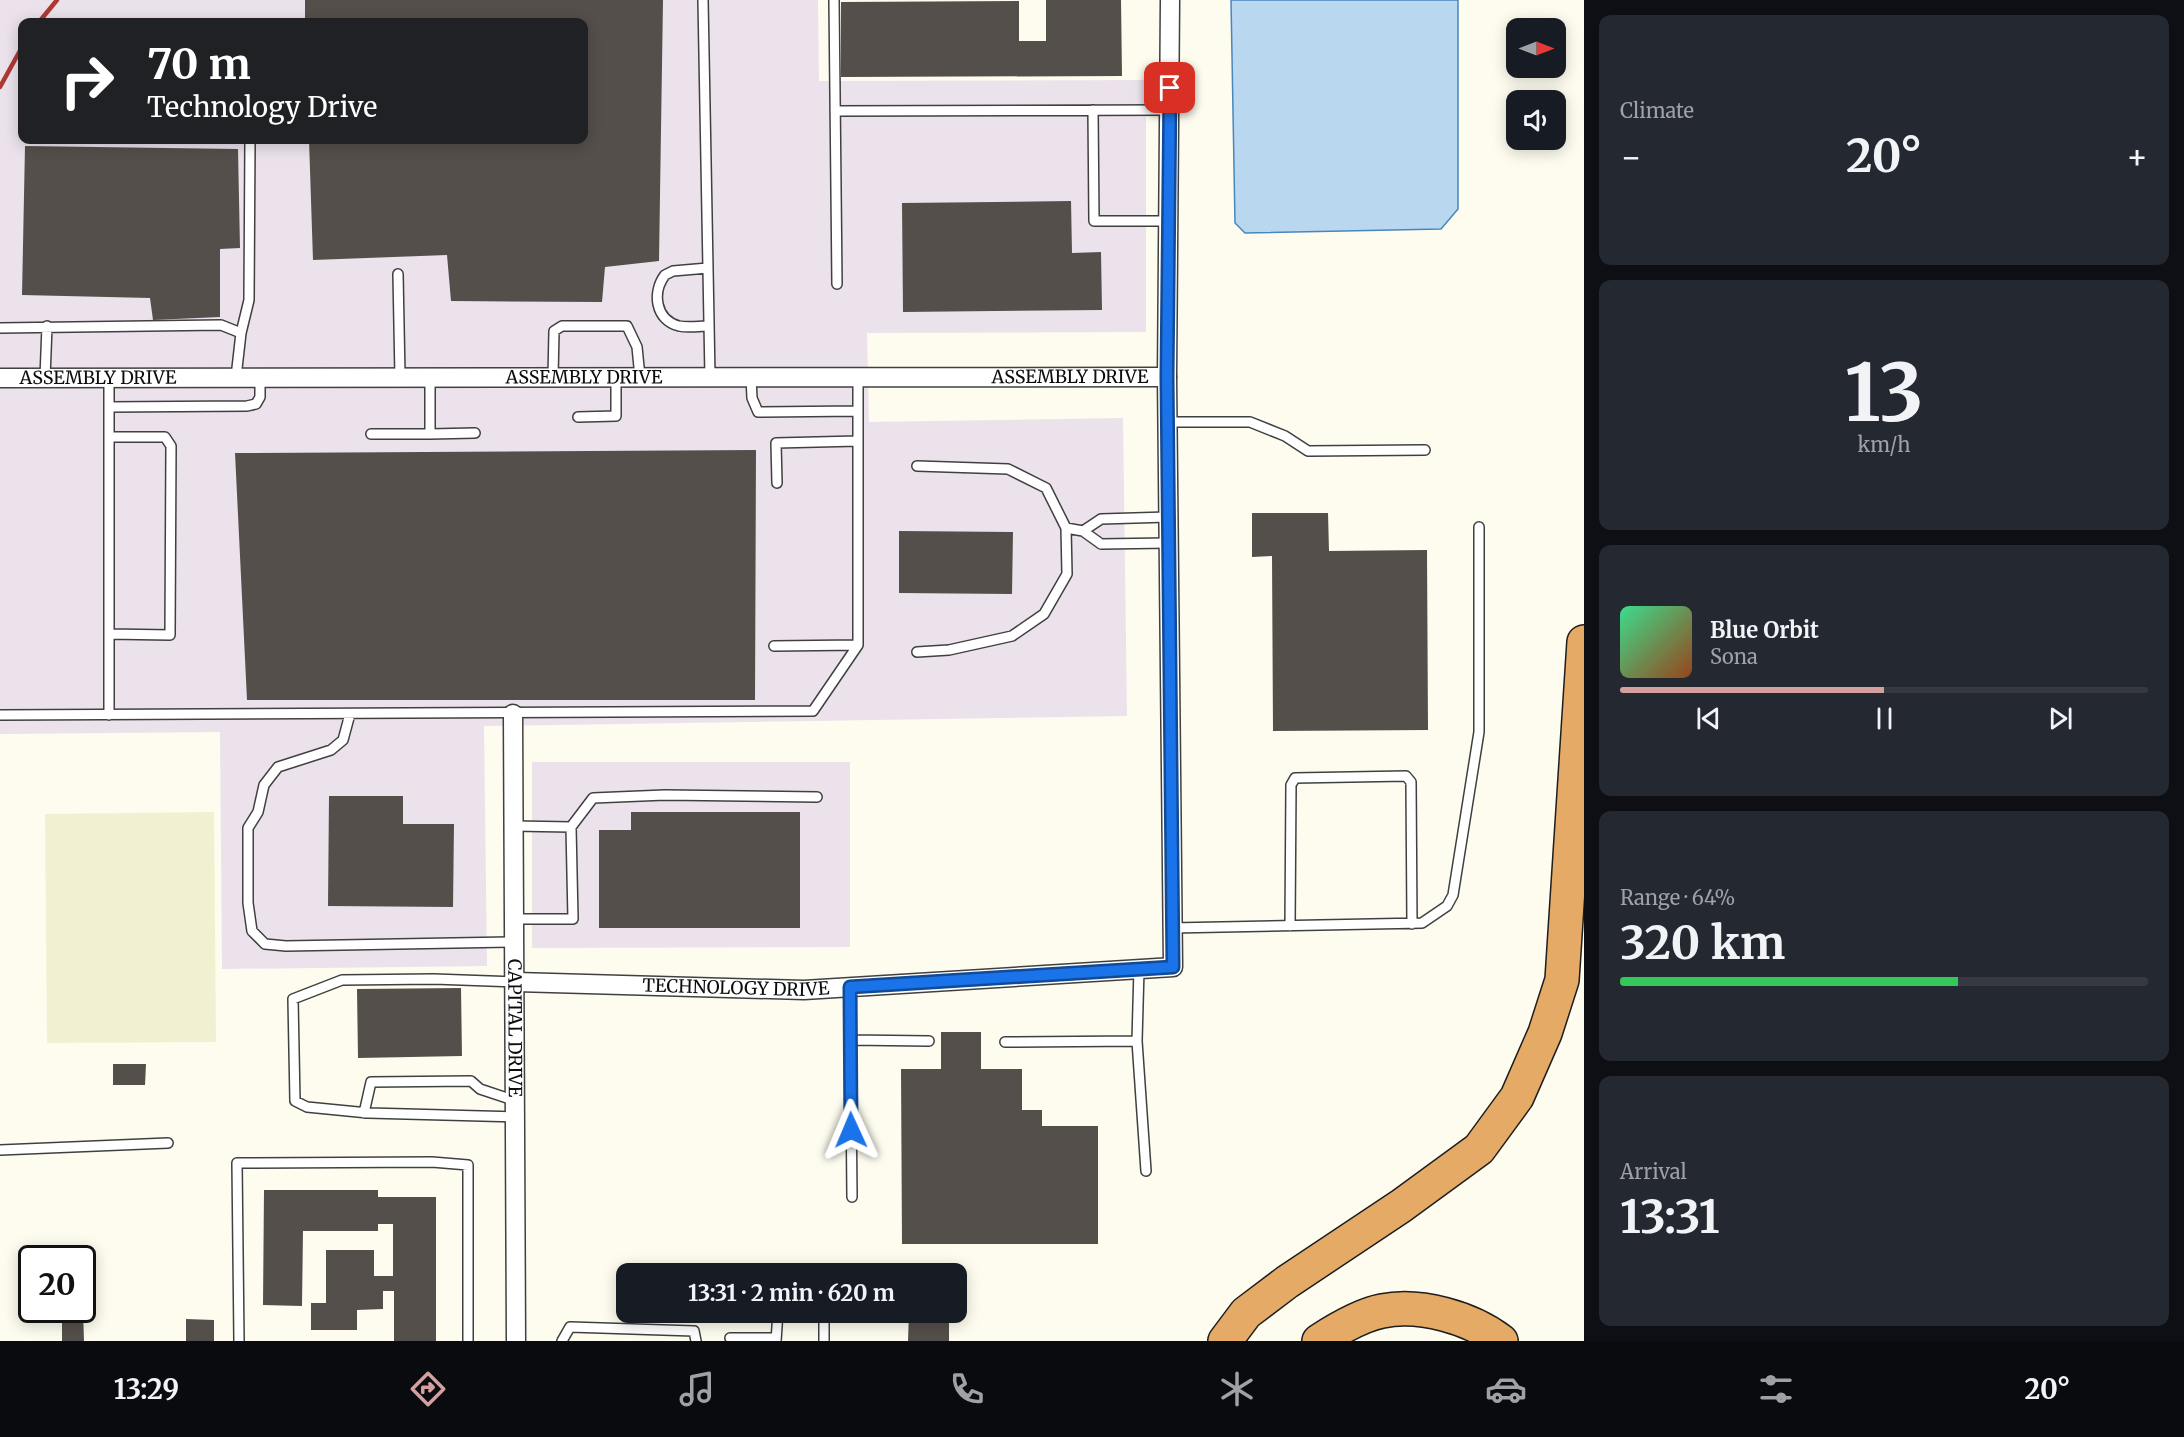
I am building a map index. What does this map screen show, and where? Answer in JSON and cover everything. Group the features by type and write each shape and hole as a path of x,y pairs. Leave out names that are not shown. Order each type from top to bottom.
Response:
{"highway":[{"path":"1226,1341 1246,1313 1479,1149 1517,1097 1545,1033 1562,980 1584,642"},
{"path":"1319,1341 1382,1311 1450,1315 1485,1328 1501,1341"}],"street":[{"path":"1170,0 1167,422 1172,928"},
{"name":"ASSEMBLY DRIVE","path":"0,378 1167,377"},
{"name":"CAPITAL DRIVE","path":"513,714 516,1341"},
{"name":"TECHNOLOGY DRIVE","path":"516,982 804,990 1173,967 1172,928"}],"lane":[{"path":"703,0 710,377"},
{"path":"834,0 837,284"},
{"path":"1093,110 1094,221 1168,221"},
{"path":"835,111 1169,110"},
{"path":"236,377 241,333 249,300 250,144"},
{"path":"708,268 673,271 665,274 657,292 657,304 669,322 681,327 709,326"},
{"path":"398,274 399,377"},
{"path":"0,328 221,325 241,333"},
{"path":"45,378 47,326"},
{"path":"553,377 554,331 562,326 627,326 637,346 640,377"},
{"path":"0,715 813,711 858,645 858,376"},
{"path":"109,407 247,406 256,404 260,397 260,377"},
{"path":"430,377 430,434"},
{"path":"578,417 616,416 616,377"},
{"path":"751,377 752,398 758,412 857,411"},
{"path":"109,378 109,715"},
{"path":"1167,422 1250,422 1285,436 1308,451 1425,450"},
{"path":"371,434 475,433"},
{"path":"109,437 165,437 171,446 170,635 109,634"},
{"path":"777,483 776,443 858,441"},
{"path":"917,466 1008,469 1046,489 1066,528 1067,574 1044,614 1012,636 949,650 917,652"},
{"path":"1083,531 1101,519 1168,517"},
{"path":"1172,928 1412,924 1422,923 1448,906 1453,895 1479,732 1479,527"},
{"path":"1066,528 1083,531 1101,544 1168,543"},
{"path":"774,646 858,645"},
{"path":"350,714 343,740 331,750 278,767 264,785 258,812 248,828 248,903 252,931 265,944 286,946 515,942"},
{"path":"1290,926 1291,785 1295,778 1383,776 1407,776 1411,782 1412,924"},
{"path":"515,919 573,919 571,827 593,798 665,795 817,797"},
{"path":"514,826 571,827"},
{"path":"1139,969 1137,1041 1146,1171"},
{"path":"516,982 434,979 342,980 293,999 295,1101 307,1107 364,1113 516,1109"},
{"path":"850,987 852,1197"},
{"path":"850,1040 929,1041"},
{"path":"1005,1042 1137,1041"},
{"path":"364,1113 371,1082 471,1081 480,1089 516,1109"},
{"path":"0,1150 168,1143"},
{"path":"238,1341 237,1162 432,1162 468,1165 468,1341"},
{"path":"730,1338 776,1340 777,1323"},
{"path":"824,1323 824,1341"},
{"path":"562,1341 570,1327 694,1331 696,1341"}],"shaded area":[{"path":"0,0 818,0 819,81 1146,80 1146,332 867,333 869,422 1123,418 1127,716 484,726 487,966 222,969 220,732 0,734"},
{"path":"532,762 850,762 850,947 532,948"}],"green space":[{"path":"214,812 216,1042 47,1043 45,814"}],"water":[{"path":"1231,0 1458,0 1458,209 1441,229 1245,233 1235,223"}],"building":[{"path":"305,0 663,0 659,261 605,267 602,302 451,301 447,255 313,260 309,144 588,144 588,18 305,18"},
{"path":"1046,0 1121,0 1122,76 841,77 841,2 1019,1 1019,41 1046,41"},
{"path":"25,146 238,149 240,248 220,249 220,317 153,320 150,298 22,295"},
{"path":"1071,201 1072,253 1101,252 1102,310 903,312 902,203"},
{"path":"756,450 755,700 247,700 235,453"},
{"path":"1252,513 1328,513 1329,551 1427,550 1428,730 1273,731 1272,556 1252,557"},
{"path":"899,531 1013,532 1012,594 899,593"},
{"path":"329,796 403,796 403,824 454,824 453,907 328,906"},
{"path":"631,812 800,812 800,928 599,928 599,830 631,830"},
{"path":"461,988 462,1056 358,1058 357,989"},
{"path":"941,1032 981,1032 981,1069 1022,1069 1022,1110 1042,1110 1042,1126 1098,1126 1098,1244 902,1244 901,1069 941,1069"},
{"path":"113,1064 146,1064 145,1085 113,1085"},
{"path":"264,1190 378,1190 378,1197 436,1197 436,1341 394,1341 394,1291 383,1291 383,1309 357,1310 357,1330 311,1330 311,1303 326,1303 326,1250 374,1250 374,1276 393,1276 393,1224 378,1224 378,1231 303,1231 302,1306 263,1305"},
{"path":"186,1319 214,1320 214,1341 186,1341"},
{"path":"62,1323 83,1323 84,1341 62,1341"},
{"path":"909,1323 949,1323 949,1341 908,1341"}],"railway":[{"path":"42,18 57,0"},
{"path":"0,87 18,54"}],"route":[{"path":"851,1130 850,987 1173,967 1167,377 1170,88"}]}
